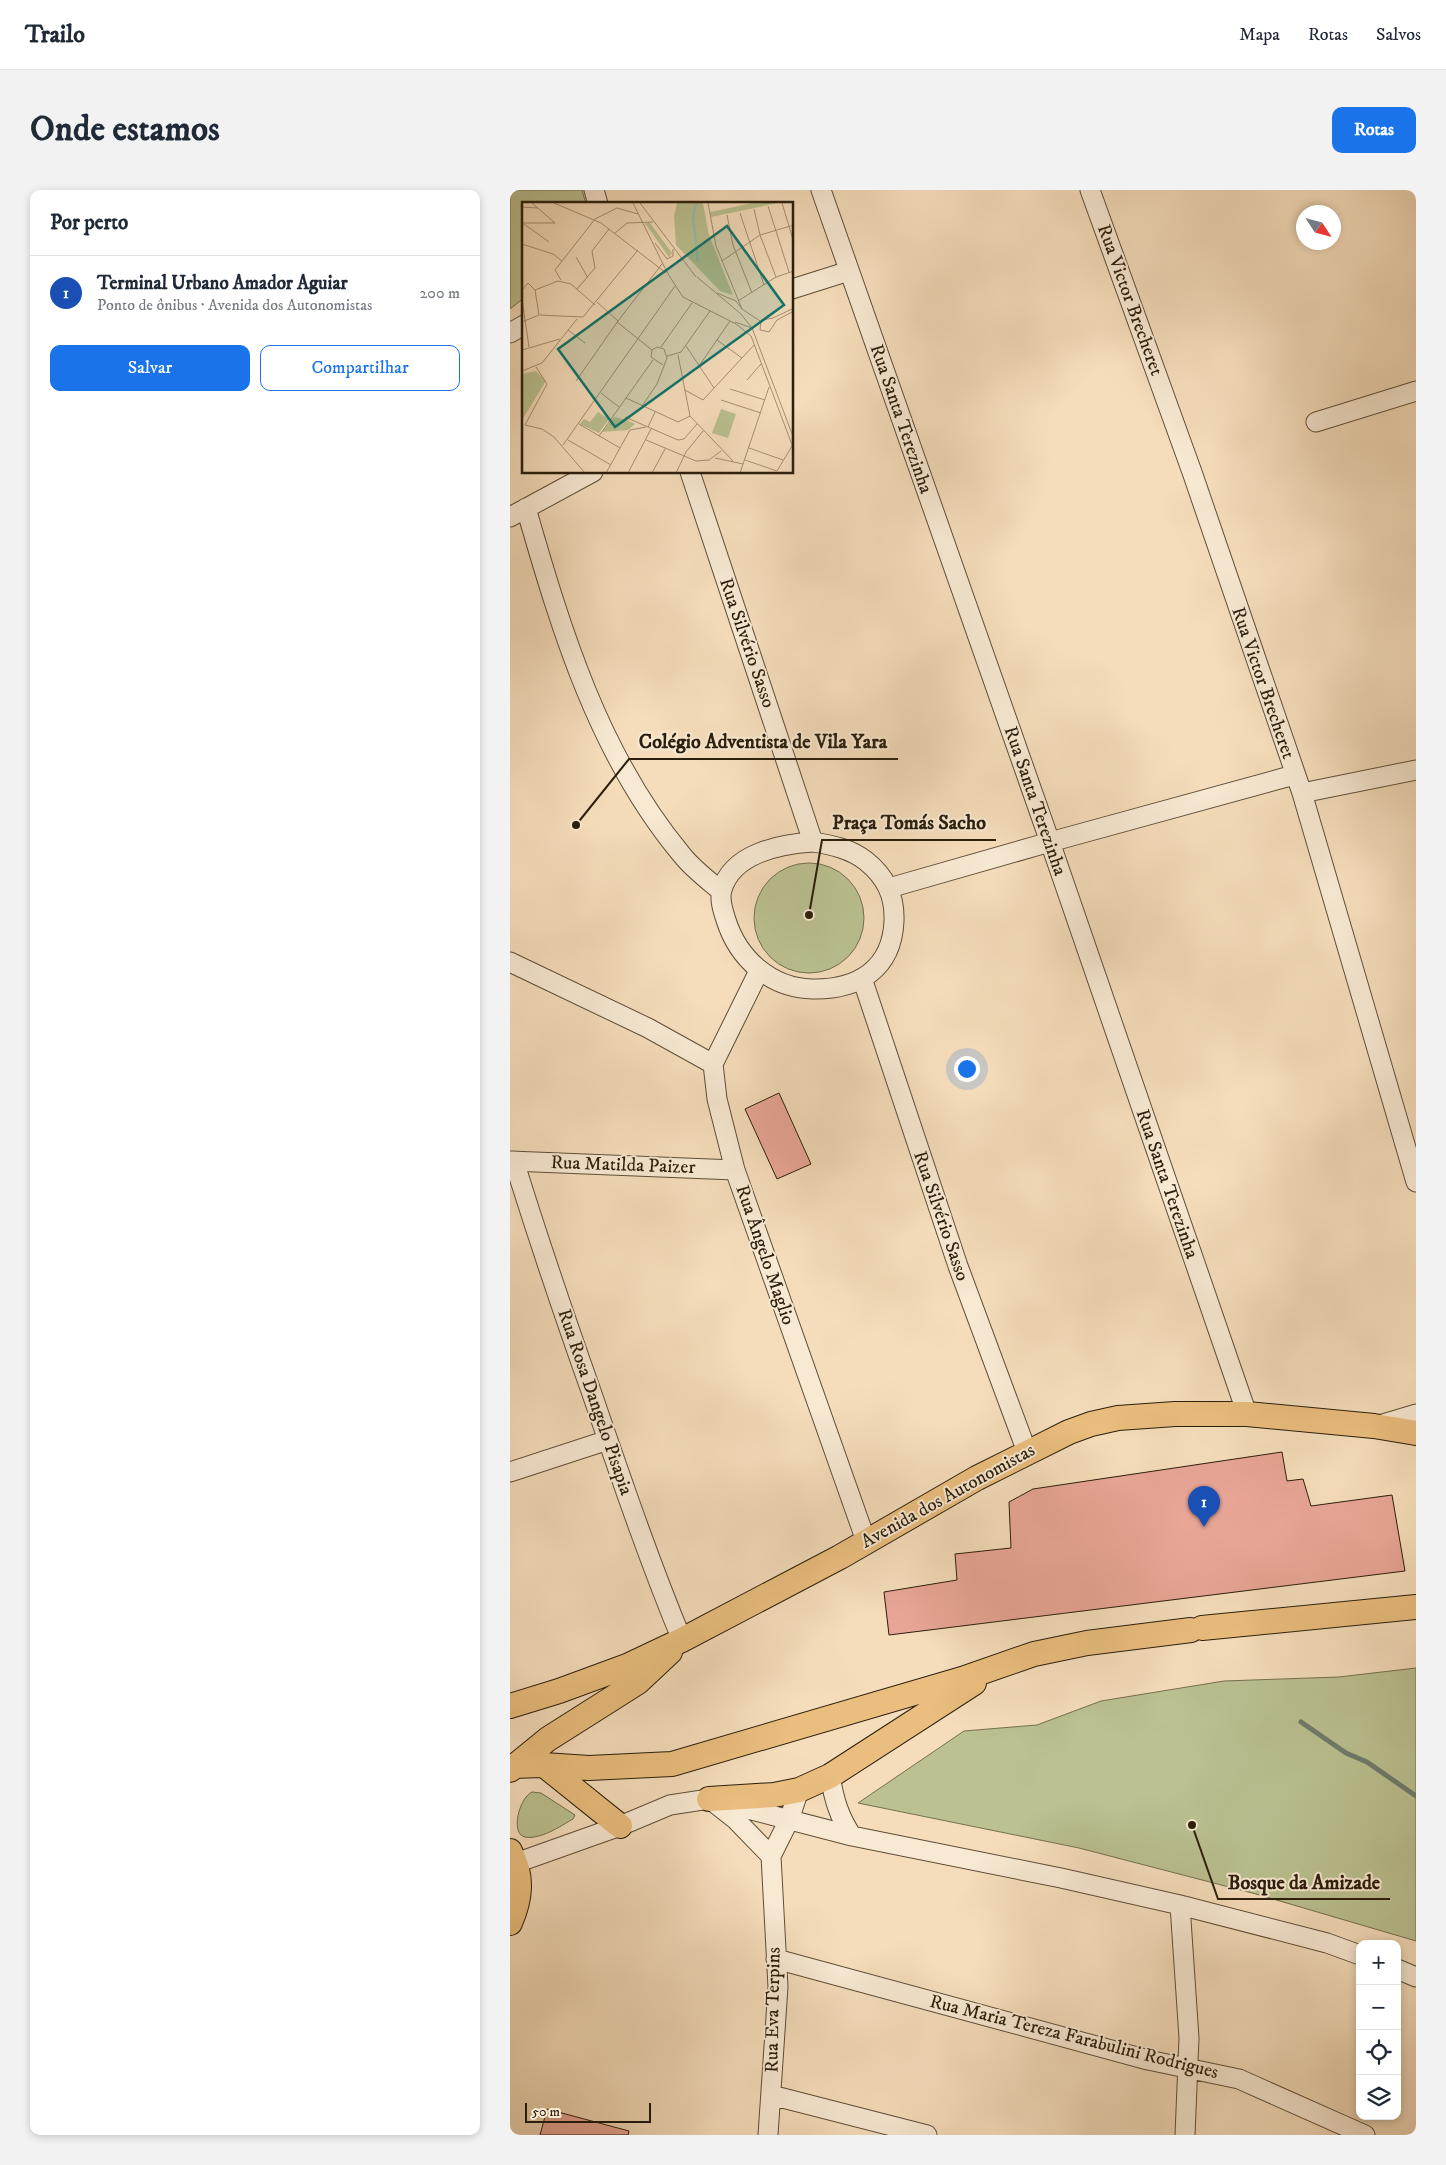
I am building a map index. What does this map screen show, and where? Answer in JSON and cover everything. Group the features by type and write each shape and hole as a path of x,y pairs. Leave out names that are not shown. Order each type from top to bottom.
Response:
{"main road":[{"name":"Avenida dos Autonomistas","path":"510,1706 559,1691 627,1666 682,1640 840,1557 1027,1452 1069,1432 1103,1421 1175,1414 1247,1414 1374,1426 1416,1434"},
{"path":"511,1768 544,1765 584,1768 672,1764 999,1667 1034,1654 1087,1643 1197,1629 1416,1607"},
{"path":"511,1768 548,1739 638,1682 682,1640"},
{"path":"709,1799 774,1795 799,1790 830,1776 999,1667"},
{"path":"544,1765 620,1826"},
{"path":"510,1923 518,1906 520,1884 513,1857"}],"street":[{"name":"Rua Santa Terezinha","path":"821,190 1050,842 1247,1414"},
{"name":"Rua Victor Brecheret","path":"1090,190 1192,472 1294,775 1302,793 1416,1182"},
{"path":"794,288 849,271"},
{"path":"510,333 522,326"},
{"path":"1316,422 1416,391"},
{"path":"589,474 518,513 576,668 609,742 650,815 683,857 721,891"},
{"name":"Rua Silvério Sasso","path":"691,474 813,842"},
{"path":"1302,793 1416,770"},
{"path":"889,888 1294,775"},
{"path":"813,842 842,848 866,861 880,875 889,888 894,909 893,937 889,949 879,966 862,978 845,986 810,989 788,985 759,971 739,950 722,907 721,891 728,875 737,866 753,856 779,847 813,842"},
{"path":"510,962 648,1028 713,1064 759,971"},
{"name":"Rua Silvério Sasso","path":"862,978 958,1266 1027,1452"},
{"name":"Rua Ângelo Maglio","path":"713,1064 717,1100 735,1170 866,1541"},
{"name":"Rua Matilda Paizer","path":"512,1161 735,1170"},
{"name":"Rua Rosa Dangelo Pisapia","path":"512,1161 660,1588 682,1640"},
{"path":"1374,1426 1416,1414"},
{"path":"510,1472 608,1440"},
{"path":"830,1776 835,1802 842,1820 852,1836"},
{"name":"Rua Eva Terpins","path":"768,2135 778,1986 771,1856 789,1820 799,1790"},
{"path":"709,1799 735,1819 771,1856"},
{"path":"513,1857 620,1826 670,1805 709,1799 852,1836 1062,1878 1180,1905 1298,1935 1356,1954"},
{"path":"1180,1905 1189,2038 1185,2135"},
{"name":"Rua Maria Tereza Farabulini Rodrigues","path":"776,1959 1148,2060 1188,2067 1239,2080 1365,2135"},
{"path":"1401,1971 1416,1977"},
{"path":"771,2095 927,2135"}],"green space":[{"path":"510,190 582,190 585,202 522,202 522,300 510,309"},
{"path":"809,863 820,864 830,868 848,879 859,897 863,907 863,929 859,939 848,957 830,968 820,972 809,973 798,972 788,968 770,957 759,939 755,929 754,918 755,907 759,897 770,879 788,868 798,864"},
{"path":"1416,1668 1416,1941 1256,1894 1079,1848 858,1803 964,1731 1037,1725 1101,1701 1224,1681 1339,1677"},
{"path":"532,1792 541,1793 575,1815 573,1819 550,1832 537,1836 525,1837 520,1834 517,1823 520,1808 523,1801"}],"building":[{"path":"779,1093 811,1164 777,1179 745,1109"},
{"path":"1282,1452 1287,1481 1303,1479 1311,1506 1392,1495 1405,1571 889,1635 884,1592 957,1580 955,1554 1011,1548 1009,1502 1033,1489"},
{"path":"547,2109 629,2131 628,2135 540,2135"}],"waterway":[{"path":"1301,1722 1346,1753 1367,1762 1416,1796"}],"place":[{"name":"Colégio Adventista de Vila Yara","path":"576,825"},
{"name":"Praça Tomás Sacho","path":"809,915"},
{"name":"Terminal Urbano Amador Aguiar","path":"1204,1527"},
{"name":"Bosque da Amizade","path":"1192,1825"}]}
